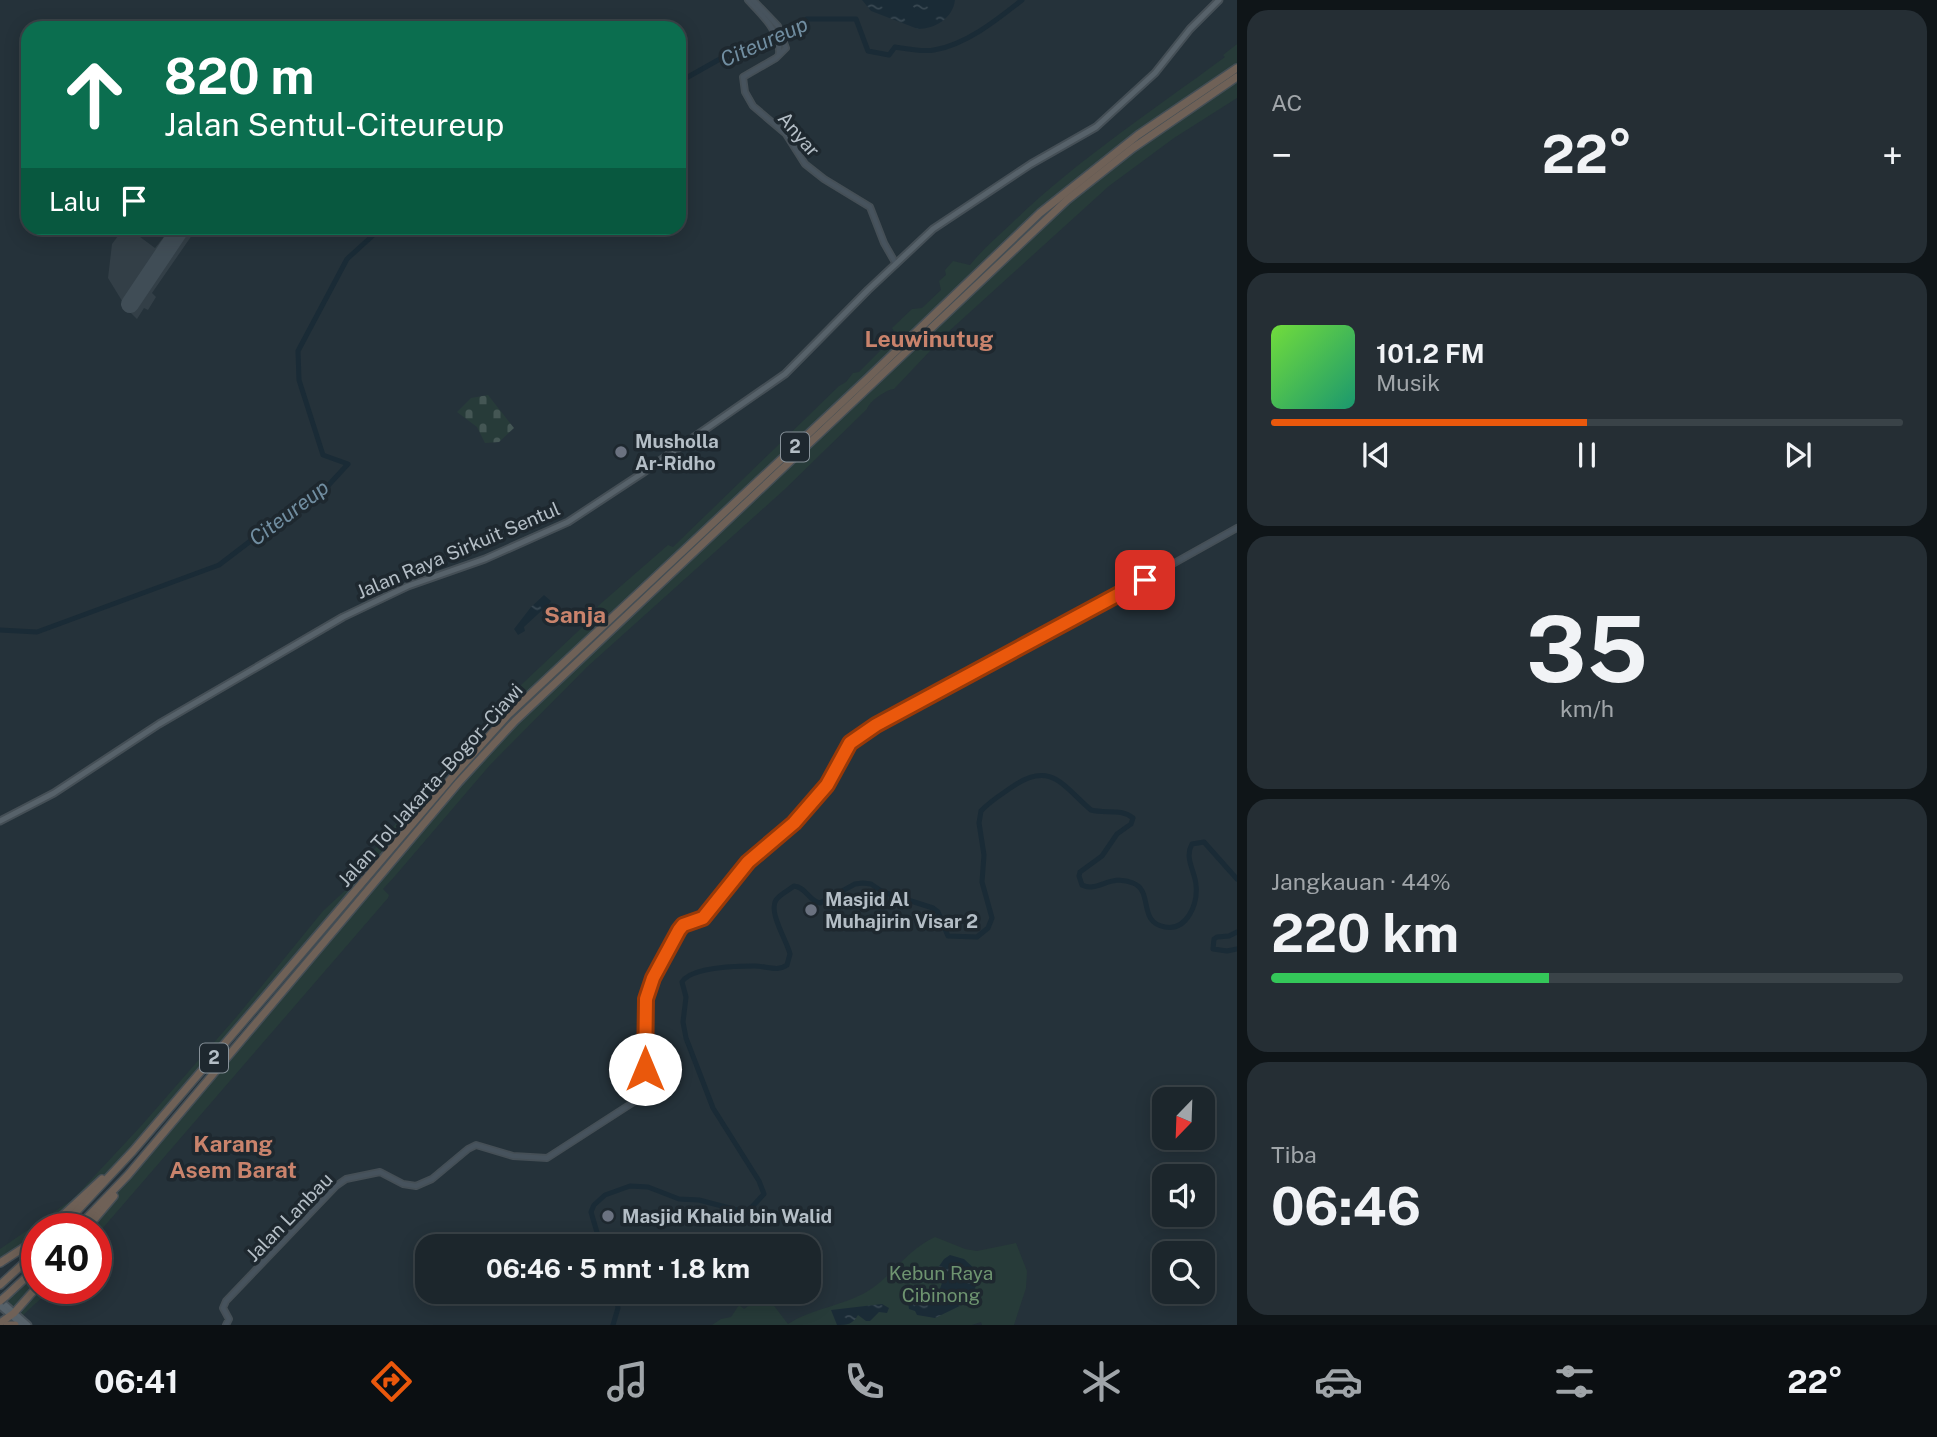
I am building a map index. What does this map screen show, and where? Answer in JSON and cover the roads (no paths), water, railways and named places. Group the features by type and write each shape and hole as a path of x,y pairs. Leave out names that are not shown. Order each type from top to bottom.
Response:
{"highway":[{"name":"Jalan Tol Jakarta–Bogor–Ciawi","path":"91,1213 128,1175 370,889 386,862 508,715 1040,213 1138,135 1237,68"},
{"name":"Jalan Tol Jakarta–Bogor–Ciawi","path":"75,1213 118,1167 362,884 386,862 515,720 1045,220 1133,148 1237,77"},
{"path":"64,1213 118,1167"},
{"path":"99,1213 128,1175"},
{"path":"0,1264 21,1250"},
{"path":"0,1285 21,1266"},
{"path":"2,1301 21,1283"},
{"path":"0,1323 22,1304"},
{"path":"7,1325 15,1325"}],"main road":[{"name":"Jalan Raya Sirkuit Sentul","path":"0,821 41,801 159,724 343,617 408,586 485,559 573,519 776,382 805,356 853,304 933,229 1031,164 1096,127 1155,73 1190,29 1219,0"},
{"path":"2,1301 22,1325"},
{"path":"13,1314 28,1325"}],"street":[{"path":"750,0 775,26 785,42 786,48 779,55"},
{"path":"775,26 779,55"},
{"name":"Anyar","path":"779,55 743,77 743,87 748,98 757,110 786,134 799,157 810,169 870,207 895,264"},
{"name":"Jalan Lanbau","path":"226,1325 229,1318 223,1308 224,1304 343,1181 371,1172 380,1172 403,1184 416,1186 432,1180 476,1145 513,1156 547,1158 642,1096 645,1088 646,999 653,978 679,930 683,925 703,918 748,862 794,823 831,779 850,743 870,728 1094,609 1237,528"}],"water":[{"path":"862,0 955,0 951,12 942,21 931,27 918,29 871,11"},
{"path":"544,595 550,603 524,627 525,631 518,635 514,629"},
{"path":"950,1255 964,1259 976,1270 976,1286 968,1302 935,1318 917,1315 909,1309 908,1303 913,1300 913,1294 938,1294 942,1283 931,1278"},
{"path":"882,1304 889,1308 887,1313 879,1312 870,1321 858,1315 852,1322 844,1325 837,1325 831,1310"}],"waterway":[{"name":"Citeureup","path":"686,78 727,55 762,43 807,19 856,19 868,51 889,55 895,47 930,51 958,43 1022,0"},
{"name":"Citeureup","path":"0,630 37,632 219,565 295,507 324,490 348,464 323,455 299,380 298,351 347,259 373,235"},
{"path":"597,1234 591,1212 594,1205 605,1195 630,1186 648,1187 679,1199 699,1200 741,1211 750,1209 764,1194 759,1181 713,1108 686,1038 683,1022 686,997 682,982 695,973 716,968 776,968 787,965 790,954 776,919 774,905 778,898 794,886 820,903 855,884 871,884 883,892 933,908 938,912 948,936 977,937 988,928 992,918 982,882 984,855 979,823 981,811 1012,787 1037,776 1056,779 1091,810 1118,812 1133,818 1131,824 1117,834 1102,856 1080,872 1079,876 1082,885 1088,887 1118,880 1133,883 1143,893 1148,913 1156,924 1173,927 1190,915 1196,892 1189,859 1192,844 1204,842 1237,879"},
{"path":"1237,932 1214,939 1213,949 1237,949"},
{"path":"613,1325 617,1304"}],"place":[{"name":"Musholla Ar-Ridho","path":"621,452"},
{"name":"Masjid Al Muhajirin Visar 2","path":"811,910"},
{"name":"Masjid Khalid bin Walid","path":"608,1216"}],"district":[{"name":"Leuwinutug","path":"929,339"},
{"name":"Sanja","path":"575,615"},
{"name":"Karang Asem Barat","path":"233,1157"}],"park label":[{"name":"Kebun Raya Cibinong","path":"941,1284"}]}
